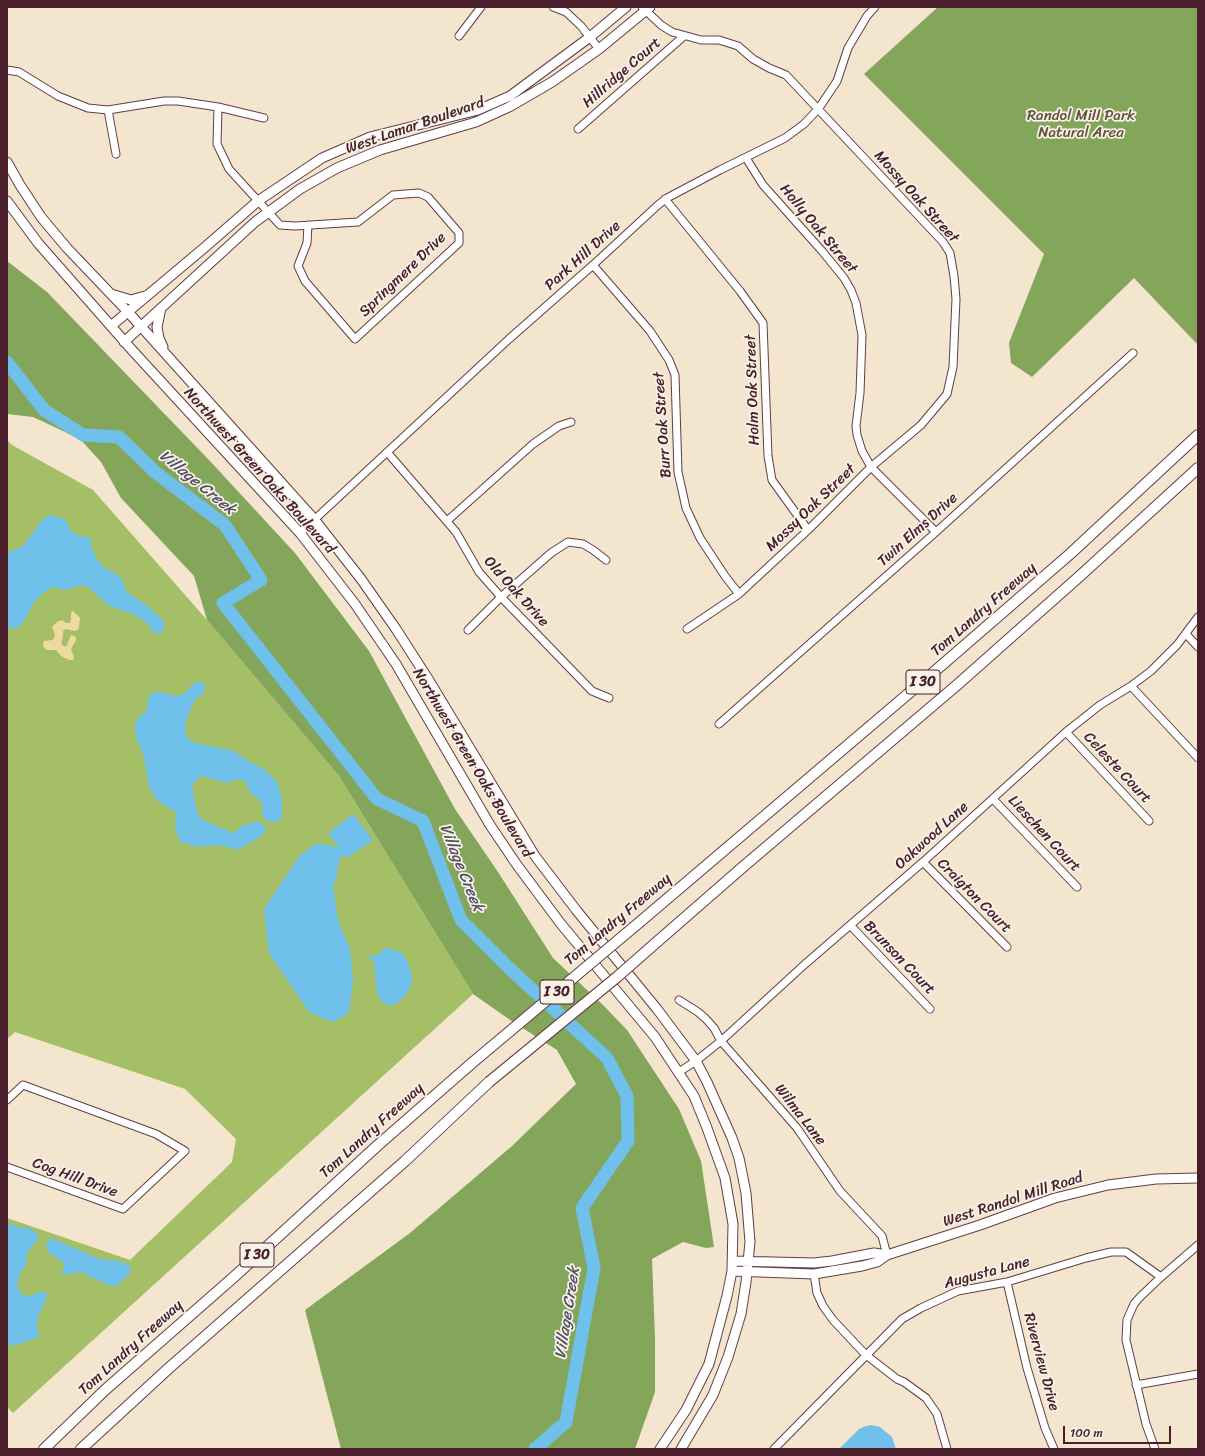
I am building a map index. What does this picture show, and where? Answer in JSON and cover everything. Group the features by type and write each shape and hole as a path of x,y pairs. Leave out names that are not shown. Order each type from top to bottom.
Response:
{"highway":[{"name":"Tom Landry Freeway","path":"44,1449 105,1390 234,1276 377,1146 472,1063 942,665 1070,554 1198,435"},
{"name":"I 30","path":"81,1449 169,1368 405,1161 489,1082 617,977 744,866 957,685 1081,575 1198,468"}],"main road":[{"name":"West Lamar Boulevard","path":"111,326 258,201 322,158 370,137 478,110 510,96 590,37 626,7"},
{"name":"West Lamar Boulevard","path":"124,342 268,211 300,189 337,168 380,150 476,122 509,107 552,82 599,49 646,8"},
{"name":"Northwest Green Oaks Boulevard","path":"7,162 20,185 41,216 67,248 128,312 314,519 361,579 396,629 535,856 576,911 657,1009 696,1062 707,1082 740,1158 746,1193 750,1242 741,1314 728,1357 713,1395 681,1449"},
{"name":"Northwest Green Oaks Boulevard","path":"7,201 38,243 124,342 300,533 355,604 396,664 490,825 561,924 655,1037 694,1096 725,1178 733,1224 732,1271 709,1364 686,1410 660,1449"},
{"path":"110,294 131,300 150,294"},
{"path":"161,308 157,328 159,338 167,355"},
{"name":"West Randol Mill Road","path":"732,1271 814,1274 862,1266 877,1262 886,1256 1055,1198 1108,1185 1156,1179 1198,1178"},
{"name":"West Randol Mill Road","path":"732,1261 814,1264 874,1253 886,1256"}],"street":[{"path":"459,36 481,7"},
{"path":"553,7 566,12 581,26 599,49"},
{"name":"Park Hill Drive","path":"300,533 509,339 665,199 784,138 804,124 819,108 837,81 848,48 867,16 875,7"},
{"name":"Mossy Oak Street","path":"646,8 661,25 672,32 701,40 719,40 738,46 753,59 786,75 819,108 943,242 950,253 956,299 953,367 947,394 921,425 871,468 808,530 739,594 687,629"},
{"name":"Hillridge Court","path":"578,129 684,36"},
{"path":"7,70 19,72 58,96 88,108 108,110 164,101 178,101 218,107 264,118"},
{"name":"Springmere Drive","path":"218,107 218,144 229,169 280,225 358,222 393,195 419,194 428,197 460,233 459,243 355,339 305,281 298,266 307,244 308,225"},
{"path":"108,110 116,154"},
{"name":"Holly Oak Street","path":"746,158 763,185 822,251 844,278 851,290 856,303 862,335 860,393 856,426 862,451 871,468 936,532"},
{"name":"Holm Oak Street","path":"665,199 740,291 763,323 768,456 772,480 808,530"},
{"name":"Burr Oak Street","path":"593,265 650,331 669,360 675,375 678,472 686,508 700,538 725,576 739,594"},
{"name":"Twin Elms Drive","path":"719,724 936,532 1133,353"},
{"path":"447,521 533,444 559,426 571,422"},
{"name":"Old Oak Drive","path":"387,452 456,532 479,572 501,598 592,691 609,698"},
{"path":"468,630 551,553 568,542 583,544 606,560"},
{"name":"Oakwood Lane","path":"679,1072 696,1062 722,1041 804,965 923,862 1066,732 1100,705 1131,686 1160,663 1186,634 1198,617"},
{"path":"1186,634 1198,647"},
{"path":"1131,686 1198,758"},
{"name":"Celeste Court","path":"1066,732 1149,821"},
{"name":"Lieschen Court","path":"993,799 1077,887"},
{"name":"Craigton Court","path":"923,862 1007,948"},
{"name":"Brunson Court","path":"850,925 930,1009"},
{"name":"Wilma Lane","path":"679,1000 706,1019 722,1041 797,1128 840,1191 882,1236 886,1256"},
{"name":"Cog Hill Drive","path":"7,1100 23,1085 156,1134 185,1151 123,1209 7,1167"},
{"path":"1155,1449 1146,1424 1126,1340 1127,1320 1134,1304 1140,1297 1161,1276 1198,1245"},
{"name":"Augusta Lane","path":"774,1449 902,1319 921,1308 958,1291 1007,1282 1110,1252 1126,1252 1161,1276"},
{"path":"814,1274 817,1293 823,1306 833,1320 866,1355 897,1379 904,1382 926,1398 937,1414 947,1449"},
{"name":"Riverview Drive","path":"1007,1282 1027,1368 1045,1428 1054,1449"},
{"path":"1136,1385 1198,1374"}],"green space":[{"name":"Randol Mill Park Natural Area","path":"938,7 1198,7 1198,345 1134,278 1032,377 1011,363 1009,343 1044,254 864,74"},
{"path":"7,261 47,292 209,460 295,553 369,651 455,809 498,872 553,958 627,1030 679,1109 701,1161 714,1247 706,1248 683,1242 652,1259 655,1338 655,1392 635,1449 341,1449 305,1310 410,1233 512,1146 576,1084 557,1050 473,994 339,776 207,620 194,576 121,498 101,462 80,439 33,417 7,414"},
{"path":"7,440 12,445 93,490 207,620 339,776 473,994 13,1413 7,1407 7,1218 130,1260 232,1162 236,1139 185,1089 15,1032 7,1039"}],"sand":[{"path":"73,611 80,618 78,630 74,631 66,629 63,631 61,644 66,647 72,635 76,637 71,649 74,657 73,660 69,660 61,656 56,650 47,650 44,648 43,644 44,641 52,640 54,638 55,635 52,627 57,622 62,620 66,623 70,623 71,612"}],"water":[{"path":"51,515 65,519 72,532 79,536 88,537 91,540 91,546 97,559 104,568 115,573 121,578 127,592 146,605 164,621 163,632 154,633 148,624 135,615 108,605 88,587 80,585 65,590 52,587 34,602 20,626 15,629 7,625 7,553 23,546 43,519"},
{"path":"202,682 205,687 203,694 195,700 185,725 186,735 191,742 234,751 248,761 264,769 278,783 282,800 282,818 273,823 265,819 262,814 263,806 259,799 251,794 245,781 236,779 227,783 202,776 195,781 192,787 197,812 201,819 233,833 242,826 258,821 265,826 265,832 260,837 240,850 218,845 196,847 179,841 175,826 176,813 158,801 149,787 143,753 136,738 135,726 138,718 147,710 148,697 152,693 159,692 177,696 185,693 193,684"},
{"path":"353,814 373,840 347,858 343,854 338,864 337,875 333,887 339,924 350,948 353,980 349,1013 333,1022 309,1012 269,953 264,909 300,855 316,844 339,848 328,833"},
{"path":"386,948 401,952 408,962 412,976 411,986 405,996 391,1006 383,1003 377,994 374,961 369,958 369,955 376,956"},
{"path":"7,1222 21,1228 30,1228 37,1234 39,1239 31,1247 26,1256 27,1264 21,1271 17,1285 20,1292 27,1297 42,1291 47,1293 38,1317 37,1325 39,1337 14,1346 7,1343"},
{"path":"51,1238 100,1259 120,1261 130,1266 131,1270 118,1285 110,1286 81,1272 64,1275 62,1271 64,1263 48,1252 46,1246"},
{"path":"871,1425 880,1427 892,1437 896,1449 839,1449 858,1430"}],"waterway":[{"name":"Village Creek","path":"7,362 44,410 83,435 119,437 155,472 225,525 261,580 223,603 377,799 423,821 461,920 509,968 607,1058 627,1096 628,1141 582,1208 594,1268 566,1422 535,1449"}]}
